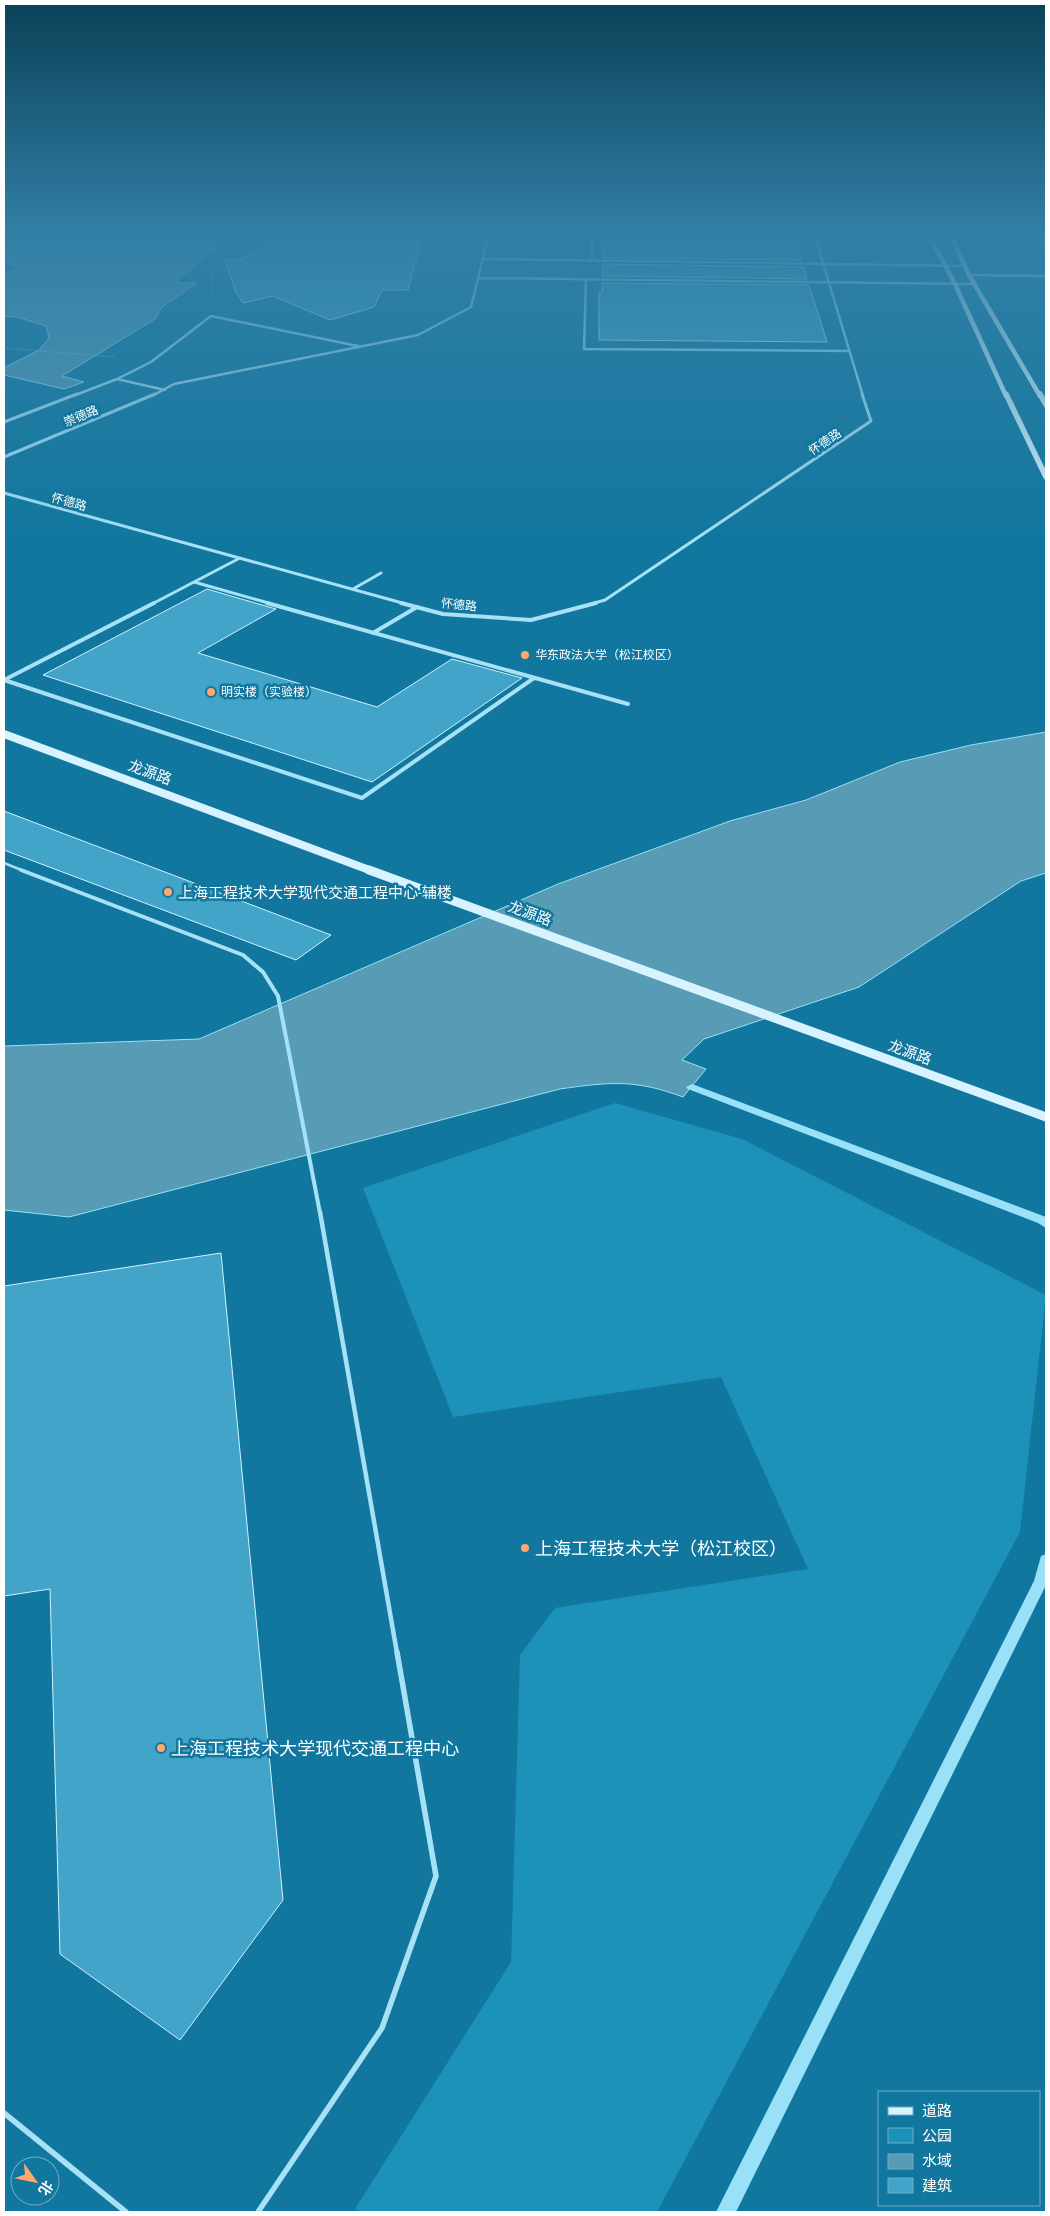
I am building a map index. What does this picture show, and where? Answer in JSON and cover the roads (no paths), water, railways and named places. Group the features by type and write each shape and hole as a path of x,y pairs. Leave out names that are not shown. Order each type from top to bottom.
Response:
{"main road":[{"path":"978,336 1046,477"},
{"path":"1006,336 1046,406"},
{"name":"龙源路","path":"4,734 475,909 1046,1117"}],"street":[{"name":"崇德路","path":"4,422 117,379 155,360 185,336"},
{"name":"崇德路","path":"312,336 360,346"},
{"name":"崇德路","path":"4,457 166,390 174,384 416,336"},
{"path":"584,336 584,349 849,351 845,336"},
{"name":"怀德路","path":"4,493 443,614 531,620 605,600 872,421 849,351"},
{"path":"117,379 166,390"},
{"path":"241,558 4,680 362,798 534,678"},
{"path":"353,589 381,573"},
{"path":"194,582 628,704"},
{"path":"373,633 417,606"}],"lane":[{"path":"4,863 243,955 263,972 278,996 312,1166 436,1876 382,2028 258,2212"},
{"path":"4,2113 126,2212"}],"water":[{"path":"49,336 127,336 62,376 84,382 64,389 4,375 4,368 39,350"},
{"path":"1046,732 1046,873 1021,881 859,987 704,1039 682,1060 706,1069 683,1097 650,1087 622,1084 560,1089 69,1217 4,1210 4,1046 199,1039 558,884 730,821 806,800 900,762 971,745"}],"waterway":[{"path":"692,1087 1042,1220 1046,1224"},
{"path":"726,2212 1041,1581 1046,1560"}],"place":[{"name":"华东政法大学（松江校区）","path":"525,655"},
{"name":"明实楼（实验楼）","path":"211,692"},
{"name":"上海工程技术大学现代交通工程中心-辅楼","path":"168,892"},
{"name":"上海工程技术大学（松江校区）","path":"525,1548"},
{"name":"上海工程技术大学现代交通工程中心","path":"161,1748"}]}
